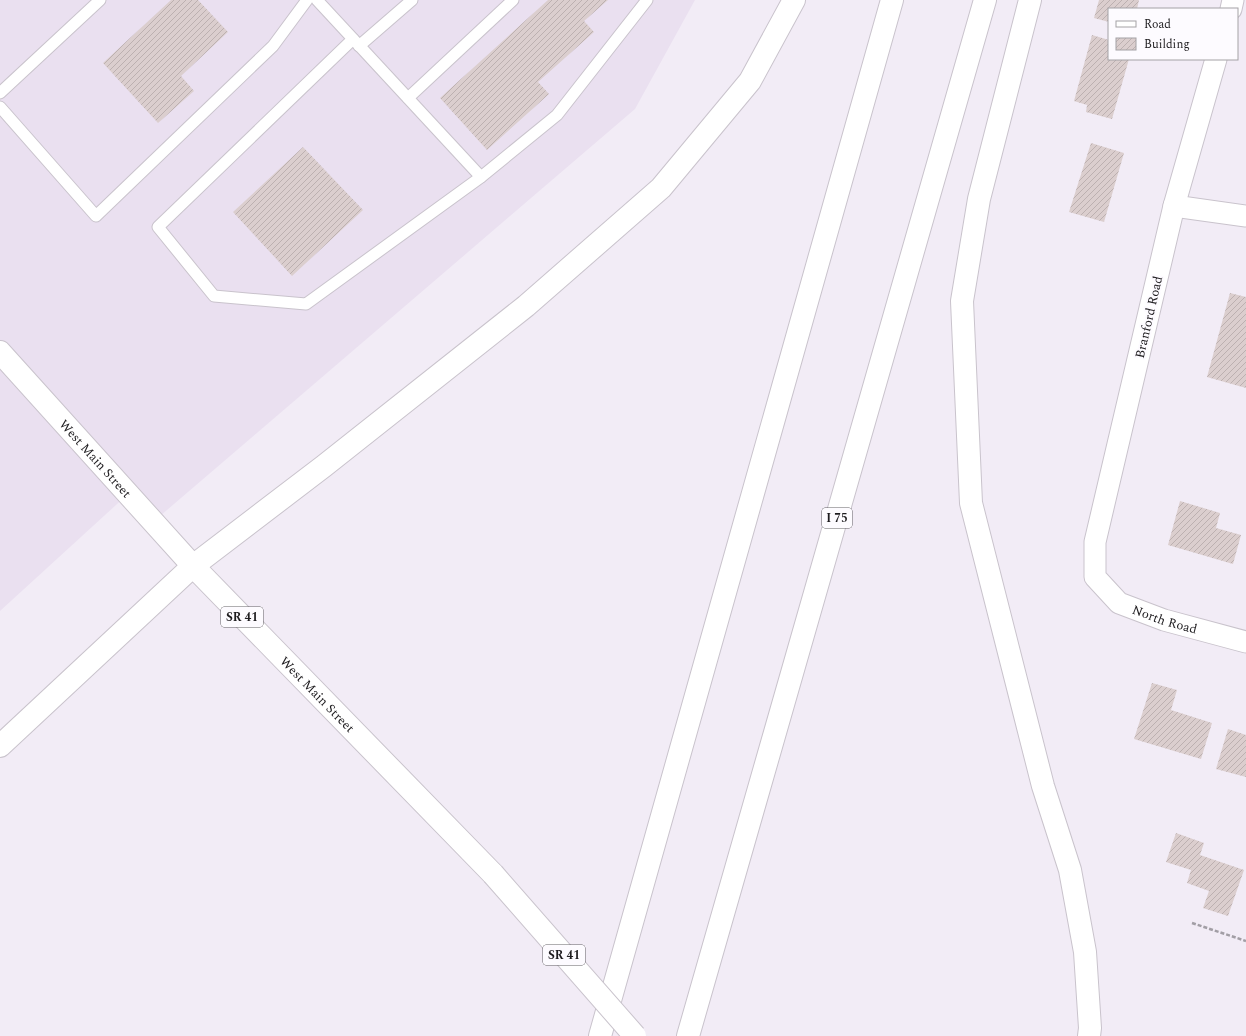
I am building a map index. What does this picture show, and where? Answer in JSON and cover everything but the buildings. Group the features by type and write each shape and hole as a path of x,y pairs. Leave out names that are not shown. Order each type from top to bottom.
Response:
{"main road":[{"path":"0,746 193,566 330,462 526,306 661,188 750,82 794,0"},
{"path":"600,1036 892,0"},
{"name":"I 75","path":"688,1036 985,0"},
{"path":"1030,0 979,199 962,301 971,503 1043,786 1070,870 1085,952 1090,1028 1089,1036"},
{"name":"West Main Street","path":"0,352 193,566 493,874 635,1036"}],"street":[{"name":"Branford Road","path":"1095,577 1095,542 1174,206 1216,60"},
{"path":"1174,206 1246,216"},
{"name":"North Road","path":"1095,577 1119,603 1164,620 1246,642"}],"lane":[{"path":"0,93 100,0"},
{"path":"0,106 96,216 273,46 307,0"},
{"path":"317,0 481,177"},
{"path":"412,0 356,42 158,227 214,296 306,304 481,177 557,115 647,0"},
{"path":"408,98 513,0"}],"path":[{"path":"1192,922 1246,941"}],"shaded area":[{"path":"0,0 695,0 635,109 153,522 128,494 0,611"}]}
